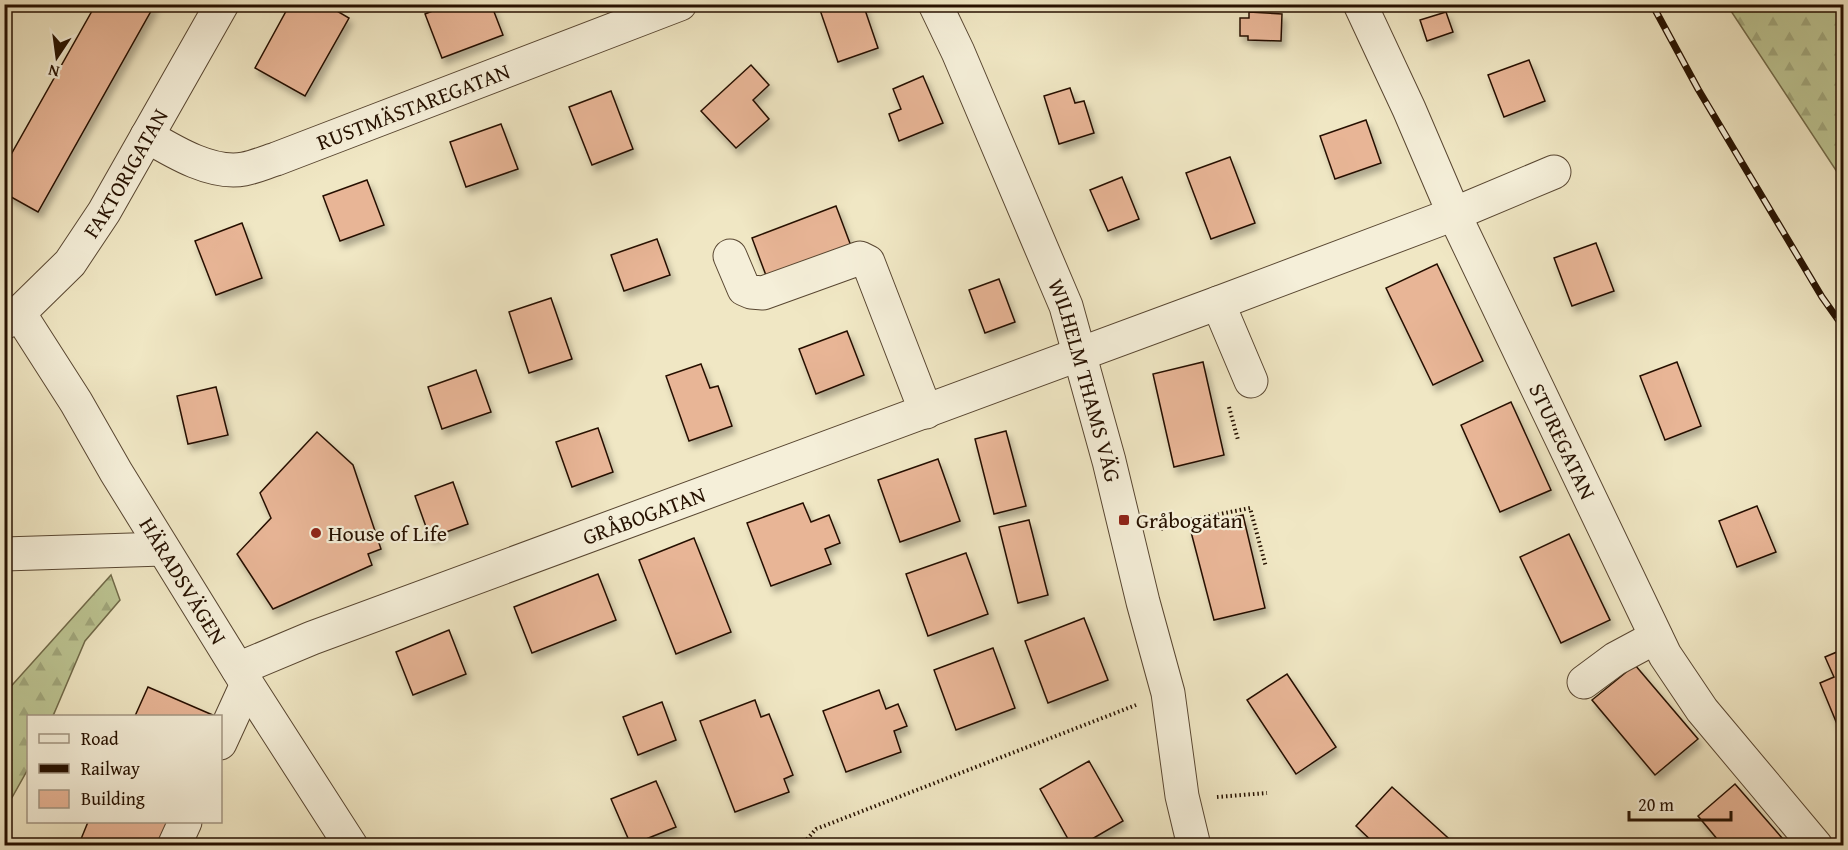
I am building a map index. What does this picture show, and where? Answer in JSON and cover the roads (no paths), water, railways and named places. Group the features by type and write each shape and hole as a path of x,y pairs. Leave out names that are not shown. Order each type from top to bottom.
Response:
{"street":[{"name":"FAKTORIGATAN","path":"12,318 70,263 104,212 222,4"},
{"name":"RUSTMÄSTAREGATAN","path":"147,136 179,155 210,166 242,169 276,159 680,4"},
{"name":"WILHELM THAMS VÄG","path":"935,4 958,52 1066,306 1109,461 1143,602 1168,693 1182,796 1194,846"},
{"name":"STUREGATAN","path":"1360,4 1409,109 1454,214 1665,655 1702,710 1816,846"},
{"name":"GRÅBOGATAN","path":"243,677 323,634 1218,303 1454,214 1554,172"},
{"path":"730,256 744,289 762,293 860,258 867,262 926,412"},
{"path":"1218,303 1251,381"},
{"name":"HÄRADSVÄGEN","path":"12,318 76,402 163,549 351,846"},
{"path":"4,554 163,549"},
{"path":"1584,682 1615,659 1656,637"},
{"path":"222,737 243,677"},
{"path":"174,846 185,823"}],"railway":[{"path":"1652,4 1698,89 1822,297 1844,328"}],"place":[{"name":"Gråbogatan","path":"1124,520"},
{"name":"House of Life","path":"316,533"}]}
